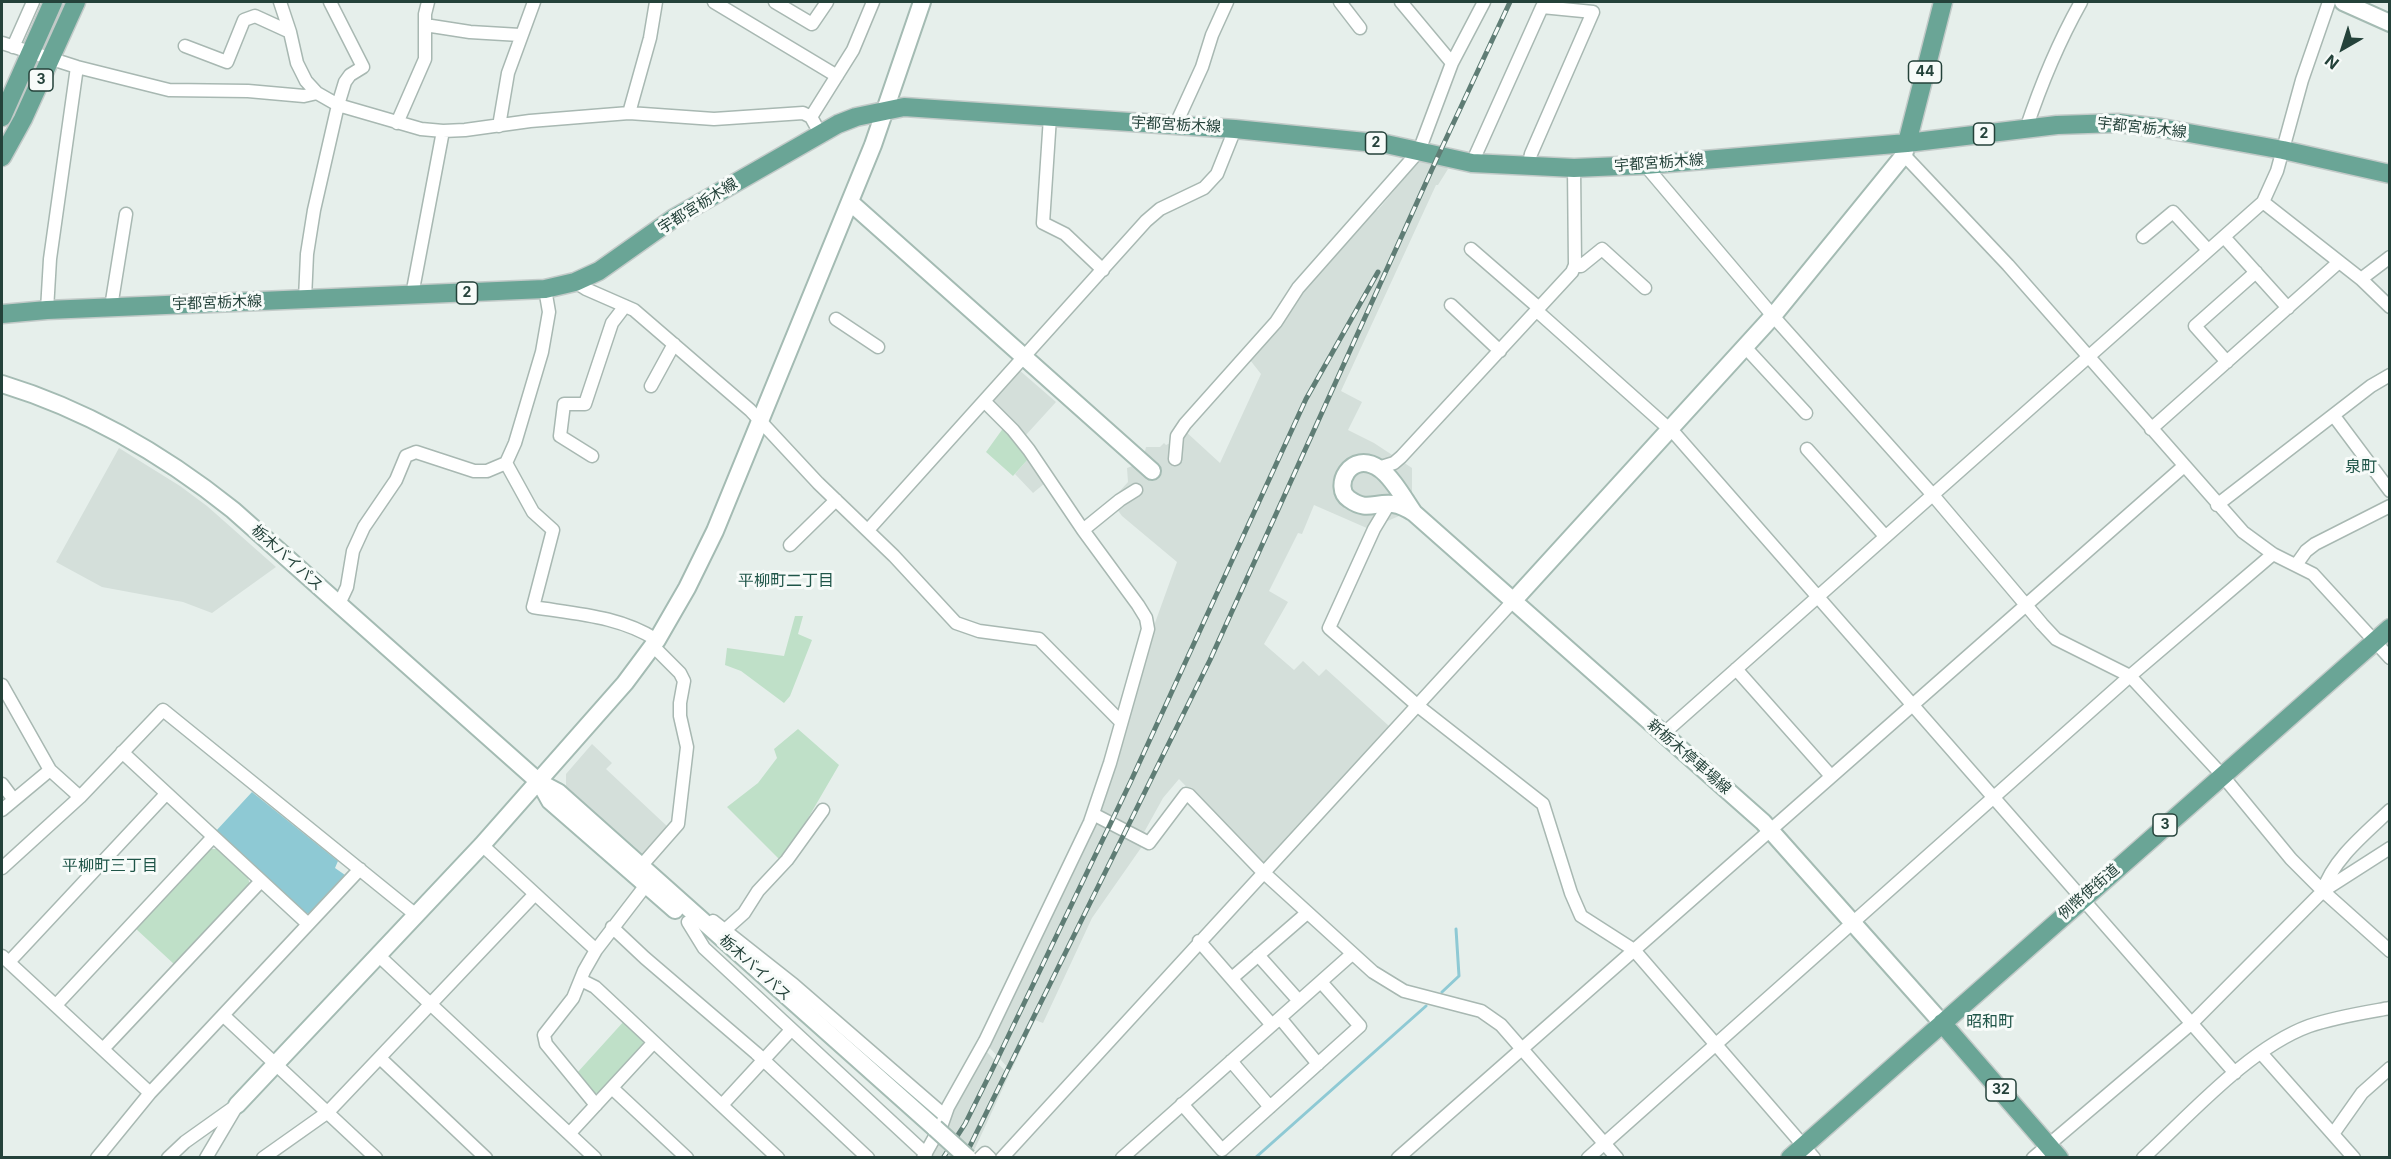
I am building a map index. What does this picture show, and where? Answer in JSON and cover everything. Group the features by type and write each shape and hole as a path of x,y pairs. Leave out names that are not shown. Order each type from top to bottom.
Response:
{"main road":[{"name":"3","path":"2,117 15,48 53,2"},
{"name":"3","path":"2,157 23,119 76,2"},
{"path":"237,1105 539,782 591,724 655,643 687,588 715,531 850,202 885,111 922,2"},
{"name":"44","path":"1906,149 1944,2"},
{"path":"2343,2 2390,23"},
{"name":"宇都宮栃木線","path":"2,314 111,307 545,289 574,282 599,271 675,218 820,135 856,117 904,107 1236,129 1386,144 1472,164 1575,168 1906,149 2026,129 2088,123 2118,123 2161,128 2283,150 2390,174"},
{"path":"1514,600 1773,316 1906,149"},
{"path":"850,202 1152,471"},
{"name":"栃木バイパス","path":"2,384 94,420 169,463 233,510 539,782 558,792 642,865 689,915"},
{"path":"1367,462 1378,468 1414,513 1401,506 1389,504 1366,507 1346,498 1342,484 1354,464 1367,462"},
{"name":"新栃木停車場線","path":"1414,513 1771,830 1942,1023"},
{"name":"例幣使街道","path":"1790,1158 1809,1151 1942,1023 2390,628"},
{"name":"栃木バイパス","path":"539,782 550,801 646,885 689,915 936,1126 968,1158"},
{"name":"32","path":"1942,1023 2054,1151"},
{"name":"栃木バイパス","path":"936,1126 954,1158"}],"street":[{"path":"33,2 15,48 77,67 169,90 304,96 317,93"},
{"path":"280,2 297,63 306,81 317,93 338,105 421,129 443,131 629,113 714,119 803,113 811,117 820,135"},
{"path":"305,299 307,254 318,189 338,105 345,82 363,67 330,2"},
{"path":"397,123 425,59 428,2"},
{"path":"500,126 508,73 534,2"},
{"path":"629,113 650,38 656,2"},
{"path":"714,2 837,76"},
{"path":"775,2 812,24 827,2"},
{"path":"811,117 853,50 871,2"},
{"path":"1175,126 1202,67 1212,35 1227,2"},
{"path":"1340,2 1360,28"},
{"path":"1401,2 1452,63"},
{"path":"1175,459 1177,436 1185,424 1276,322 1298,288 1419,151 1452,63 1485,2"},
{"path":"2026,129 2041,84 2062,36 2081,2"},
{"path":"1663,734 2263,202 2271,187 2299,91 2329,2"},
{"path":"1472,164 1542,7 1593,12 1531,154 1528,167"},
{"path":"185,46 227,62 244,20 255,16 290,32"},
{"path":"425,25 470,32 520,35"},
{"path":"47,310 50,259 77,67"},
{"path":"1050,117 1043,223 1065,234 1103,270"},
{"path":"868,530 1146,220 1160,209 1204,188 1217,174 1236,129"},
{"path":"412,295 443,131"},
{"path":"1906,149 2217,505 2243,532 2273,554 2313,574 2390,658"},
{"path":"1645,165 1773,316 1932,494 2056,639 2130,676 2222,775 2291,859 2390,951"},
{"path":"1378,468 1394,463 1401,457 1572,272 1575,265 1575,168"},
{"path":"2263,202 2361,279 2390,307"},
{"path":"2144,237 2172,212 2208,250"},
{"path":"111,307 126,214"},
{"path":"2224,237 2288,308"},
{"path":"1471,249 1670,429 2235,1073"},
{"path":"1575,265 1581,266 1602,249 1645,288"},
{"path":"2361,279 2390,256"},
{"path":"2151,429 2339,262"},
{"path":"2227,362 2195,326 2256,272"},
{"path":"574,282 586,290 634,310 760,420 956,623 978,631 1039,639 1121,722"},
{"path":"339,604 347,587 353,550 364,527 396,480 406,456 416,452 474,471 487,471 506,463 515,443 542,352 549,312 545,289"},
{"path":"1451,305 1500,351"},
{"path":"592,456 560,436 564,404 585,404 612,323 626,306"},
{"path":"836,319 878,347"},
{"path":"651,386 674,344"},
{"path":"1744,347 1806,413"},
{"path":"2217,505 2371,387 2390,375"},
{"path":"689,915 704,948 924,1156 936,1126 985,1041 1093,814 1121,722 1139,642 1148,629 1146,618 1029,450 984,401"},
{"path":"2334,416 2390,491"},
{"path":"1807,449 1885,536"},
{"path":"1395,487 1401,457"},
{"path":"506,463 533,512 553,530 533,607 600,617 630,625 655,643 684,681 680,716 687,747 678,824 642,865"},
{"path":"1398,1158 2025,603 2184,466"},
{"path":"1083,530 1136,490"},
{"path":"790,545 836,500"},
{"path":"1389,504 1374,529 1329,628 1418,706 1543,804 1571,893 1581,916 1634,950 1809,1151"},
{"path":"2296,564 2315,544 2390,506"},
{"path":"1366,507 1374,519 1374,529"},
{"path":"1588,1158 2130,676 2273,554"},
{"path":"1002,1158 1514,600"},
{"path":"1736,669 1831,776"},
{"path":"2,685 50,770 80,797"},
{"path":"2,868 80,797 163,710 416,915"},
{"path":"122,752 308,924"},
{"path":"2,810 50,770"},
{"path":"2,784 14,800"},
{"path":"150,1093 5,959 166,794"},
{"path":"1093,814 1149,843 1186,794 1263,872 1352,954 1384,980 1404,991 1481,1011 1501,1025 1617,1158"},
{"path":"725,930 744,913 758,891 787,860 823,810"},
{"path":"2323,891 2326,882 2350,850 2390,810"},
{"path":"56,1005 213,837"},
{"path":"482,845 596,950"},
{"path":"2034,1158 2054,1151 2192,1023 2323,891 2390,848"},
{"path":"97,1158 150,1093 360,869"},
{"path":"103,1049 261,881"},
{"path":"596,1105 544,1040 548,1029 575,995 596,950 646,885"},
{"path":"263,1158 328,1112 535,894"},
{"path":"1232,978 1307,913"},
{"path":"689,915 708,918 794,985 936,1126"},
{"path":"612,927 764,1060 868,1158"},
{"path":"1199,941 1232,978 1318,1064"},
{"path":"1122,1158 1352,954"},
{"path":"378,955 595,1158"},
{"path":"1258,955 1299,1001"},
{"path":"581,980 595,987 778,1158"},
{"path":"1182,1104 1222,1150 1360,1026 1321,982"},
{"path":"2143,1158 2235,1073 2285,1037 2335,1018 2390,1008"},
{"path":"224,1016 328,1112 362,1153 376,1158"},
{"path":"722,1105 791,1030"},
{"path":"570,1133 654,1042"},
{"path":"2261,1053 2354,1158"},
{"path":"380,1058 486,1158"},
{"path":"1231,1061 1270,1107"},
{"path":"2333,1134 2362,1094 2389,1070"},
{"path":"612,1088 687,1158"},
{"path":"168,1158 184,1142 237,1105"},
{"path":"206,1158 237,1105"},
{"path":"980,1158 985,1153 990,1158"}],"shaded area":[{"path":"1421,158 1441,164 1448,169 1436,185 1341,391 1362,402 1348,430 1374,443 1412,468 1412,493 1415,496 1399,516 1369,529 1314,505 1302,534 1298,533 1269,591 1288,602 1264,644 1294,670 1303,661 1319,676 1326,669 1389,726 1264,863 1259,861 1179,779 1163,798 1142,836 1099,810 1151,634 1177,562 1122,516 1116,508 1122,502 1119,492 1128,482 1127,468 1135,465 1144,455 1146,447 1160,447 1164,443 1166,445 1181,438 1184,430 1220,463 1261,374 1250,360 1285,321 1300,294 1374,211 1378,210"},
{"path":"1018,369 1056,402 1025,436 992,403 991,398"},
{"path":"119,448 180,486 207,506 276,567 212,613 183,602 102,587 56,562"},
{"path":"1029,458 1045,483 1033,493 1015,474"},
{"path":"592,744 612,763 606,769 669,828 646,857 566,786 566,774"},
{"path":"1098,821 1143,845 1092,918 1043,1023 1035,1020 1011,1071 988,1046"},
{"path":"986,1051 1009,1075 971,1157 929,1158 950,1113"}],"green space":[{"path":"1004,427 1029,458 1013,476 986,452"},
{"path":"795,616 803,616 798,634 812,640 790,696 784,703 741,671 725,665 727,648 784,656"},
{"path":"798,729 839,765 800,832 780,860 727,807 758,783 777,758 774,749"},
{"path":"209,849 217,849 248,877 250,886 175,965 135,928"},
{"path":"625,1020 644,1038 645,1046 600,1093 593,1093 577,1073"}],"water":[{"path":"252,792 338,861 335,868 345,875 311,914 304,913 216,831"}],"waterway":[{"path":"1442,992 1459,976 1456,929"},
{"path":"1255,1158 1426,1006"}],"railway":[{"path":"964,1158 1210,660 1510,2"},
{"path":"943,1158 965,1124 992,1070 1130,783 1306,399 1378,272"}],"district":[{"name":"泉町","path":"2361,467"},
{"name":"平柳町二丁目","path":"786,581"},
{"name":"平柳町三丁目","path":"110,866"},
{"name":"昭和町","path":"1990,1022"}]}
